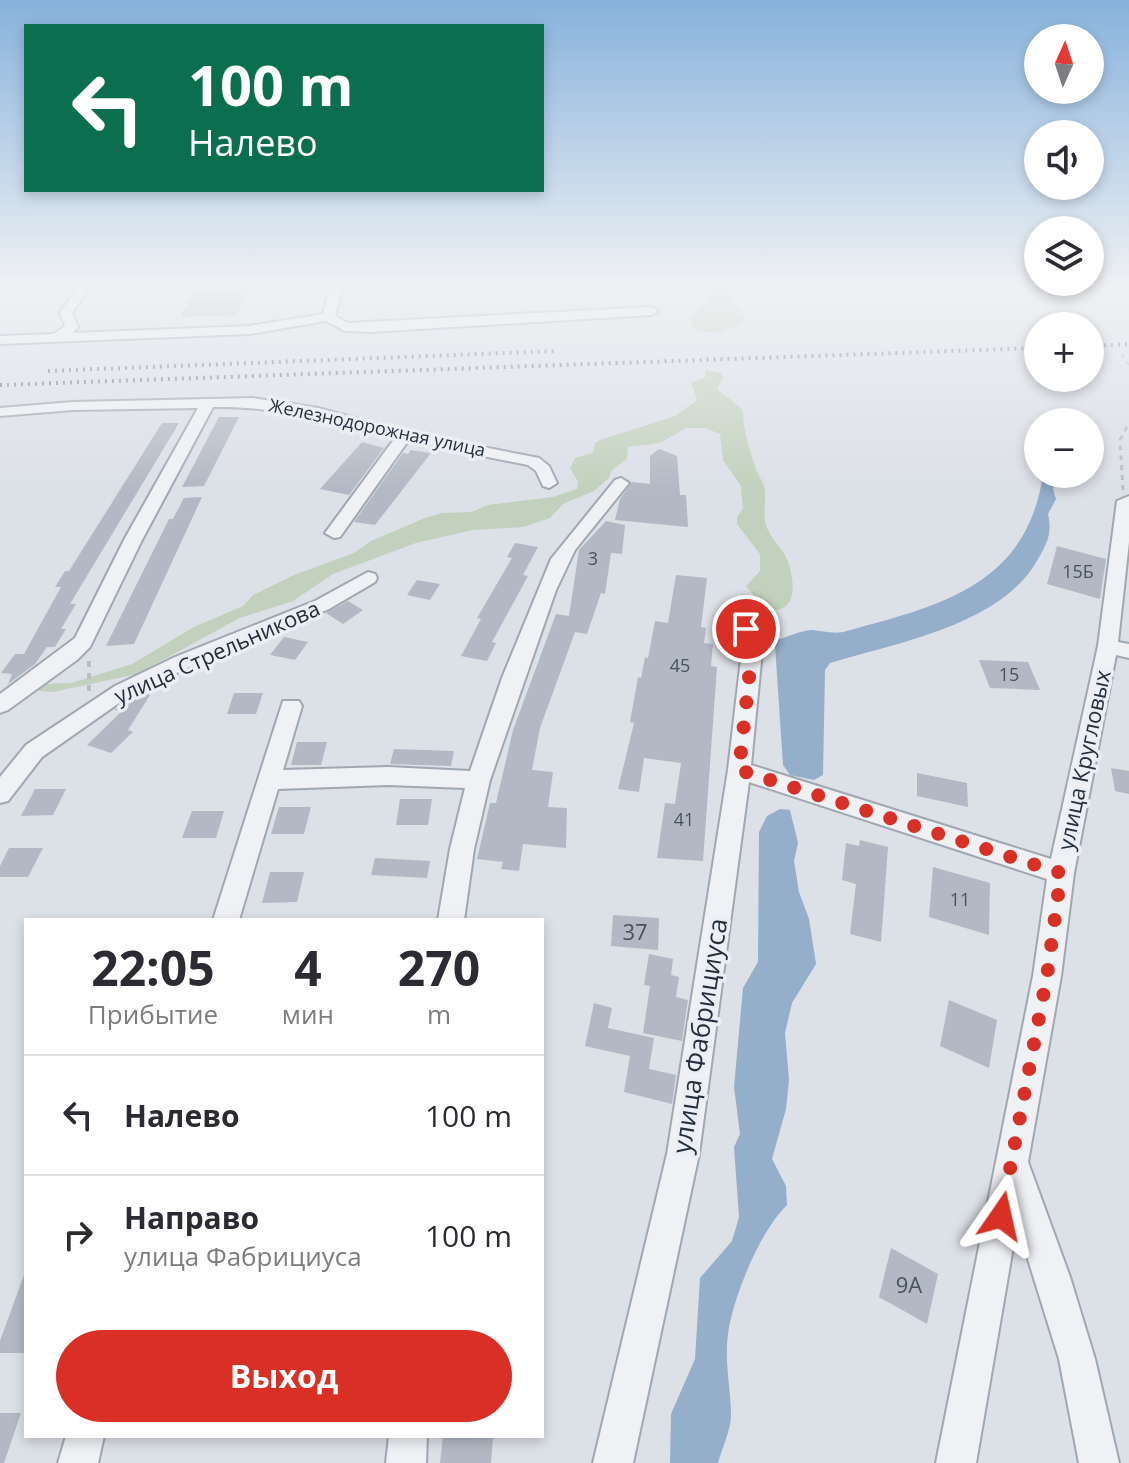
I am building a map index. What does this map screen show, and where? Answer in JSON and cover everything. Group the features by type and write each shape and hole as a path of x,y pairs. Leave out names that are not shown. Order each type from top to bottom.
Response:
{"street":[{"name":"Железнодорожная улица","path":"0,412 73,406 232,402 280,405 404,436 533,461 543,469 549,483"},
{"path":"0,705 70,655 83,642 133,540 207,405"},
{"path":"0,433 19,412"},
{"path":"334,533 404,436"},
{"path":"451,918 458,861 477,780 503,703 560,560 574,537 600,511 621,483"},
{"name":"улица Кругловых","path":"956,1463 1047,976 1061,873 1119,648 1127,501"},
{"name":"улица Стрельникова","path":"0,794 34,751 122,691 182,662 322,605 368,578"},
{"name":"улица Фабрициуса","path":"613,1463 683,1154 739,770 753,641 746,629 729,613"},
{"path":"227,918 291,706"},
{"path":"739,770 1061,873"},
{"path":"268,780 388,776 477,780"},
{"name":"улица Кругловых","path":"1012,1159 1077,1359 1099,1463"},
{"path":"78,1463 84,1438"},
{"path":"406,1463 408,1438"}],"path":[{"path":"1122,355 1129,365"},
{"path":"1127,501 1120,440 1129,423"},
{"path":"88,714 89,660"}],"green space":[{"path":"706,370 721,373 723,378 717,389 743,410 749,447 765,489 766,524 787,559 792,578 792,596 783,608 764,609 746,586 760,571 760,554 737,524 737,517 743,509 741,486 723,460 720,434 705,428 686,428 660,443 628,447 627,459 612,470 609,478 594,491 563,504 550,518 523,527 473,530 416,543 333,574 293,601 240,618 137,674 53,692 38,691 41,684 71,683 132,664 194,627 243,606 253,595 294,575 354,553 371,541 425,518 442,513 472,512 488,505 553,497 577,489 578,482 570,468 575,458 593,453 595,443 600,440 675,416 697,400 691,382 705,378"}],"water":[{"path":"1040,488 1053,488 1056,499 1048,514 1050,527 1047,542 1022,582 1000,600 946,628 830,663 825,670 823,775 814,780 790,775 783,765 777,640 808,630 839,633 912,612 973,586 998,567 1018,543 1034,512"},
{"path":"780,809 790,810 798,843 794,861 799,892 809,919 816,964 792,1003 785,1033 789,1080 786,1109 772,1159 786,1186 787,1205 758,1247 731,1319 727,1354 731,1421 718,1463 670,1463 671,1414 695,1359 700,1278 732,1241 739,1217 734,1147 740,1134 734,1087 743,988 758,962 759,832 767,816"}],"building":[{"path":"219,417 239,417 204,486 182,487"},
{"path":"162,423 179,423 70,604 76,604 61,629 66,629 55,647 47,647 35,664 8,684 12,674 1,673 15,654 24,654 61,587 55,587 65,571 69,571"},
{"path":"362,442 384,448 349,495 320,489"},
{"path":"659,449 677,456 680,495 686,495 688,527 615,520 620,499 632,482 650,484 650,456"},
{"path":"411,450 431,453 375,525 354,522 403,453 408,454"},
{"path":"202,497 134,644 106,646 169,519 173,519 184,498"},
{"path":"606,521 625,525 622,554 611,553 605,594 601,593 587,634 575,632 540,728 532,770 553,772 548,807 567,808 566,848 523,844 519,871 501,869 503,862 477,859 490,803 496,803 513,730 556,614 569,616 579,550"},
{"path":"515,543 538,547 523,575 528,576 492,642 496,643 487,661 461,656 481,619 477,618 512,558 507,557"},
{"path":"1057,546 1106,559 1100,599 1047,584"},
{"path":"676,575 707,578 701,627 706,628 704,643 713,644 711,666 717,667 703,861 657,858 665,803 675,804 681,763 644,758 639,792 618,789 634,723 630,722 638,677 641,678 645,657 648,658 655,621 668,623"},
{"path":"417,580 440,584 430,600 407,595"},
{"path":"348,601 363,610 343,624 326,613"},
{"path":"284,637 308,642 295,660 270,655"},
{"path":"979,660 1028,662 1040,690 990,688"},
{"path":"155,687 128,730 133,732 111,753 87,745 122,711 114,710"},
{"path":"234,693 263,693 256,714 227,714"},
{"path":"297,742 327,742 321,765 291,765"},
{"path":"394,749 454,751 451,766 390,764"},
{"path":"1111,768 1129,771 1129,794 1115,791"},
{"path":"917,773 967,783 968,807 917,796"},
{"path":"35,789 66,789 53,815 21,816"},
{"path":"400,799 432,799 428,825 396,825"},
{"path":"279,807 311,807 304,834 271,834"},
{"path":"192,811 224,811 216,838 182,838"},
{"path":"860,840 888,847 881,942 850,934 856,884 842,880 846,843 859,846"},
{"path":"9,848 43,848 28,877 0,877 0,866"},
{"path":"375,858 430,861 427,878 371,875"},
{"path":"933,867 990,883 989,935 929,917"},
{"path":"270,872 304,872 297,902 262,903"},
{"path":"613,915 659,918 658,950 611,946"},
{"path":"649,954 673,959 671,975 679,977 676,997 688,1000 682,1041 643,1033 650,986 644,985"},
{"path":"949,1000 997,1020 989,1068 940,1046"},
{"path":"594,1003 612,1008 608,1028 654,1038 649,1069 676,1075 672,1104 624,1092 630,1056 585,1046"},
{"path":"891,1248 938,1274 927,1324 879,1297"},
{"path":"24,1275 24,1353 0,1353 0,1341"},
{"path":"0,1413 21,1413 4,1463 0,1463"},
{"path":"443,1438 493,1438 491,1463 440,1463"}],"railway":[{"path":"48,371 497,353"},
{"path":"0,385 890,353"}],"route":[{"path":"746,629 753,641 739,770 1061,873 1047,976 1001,1216"}]}
